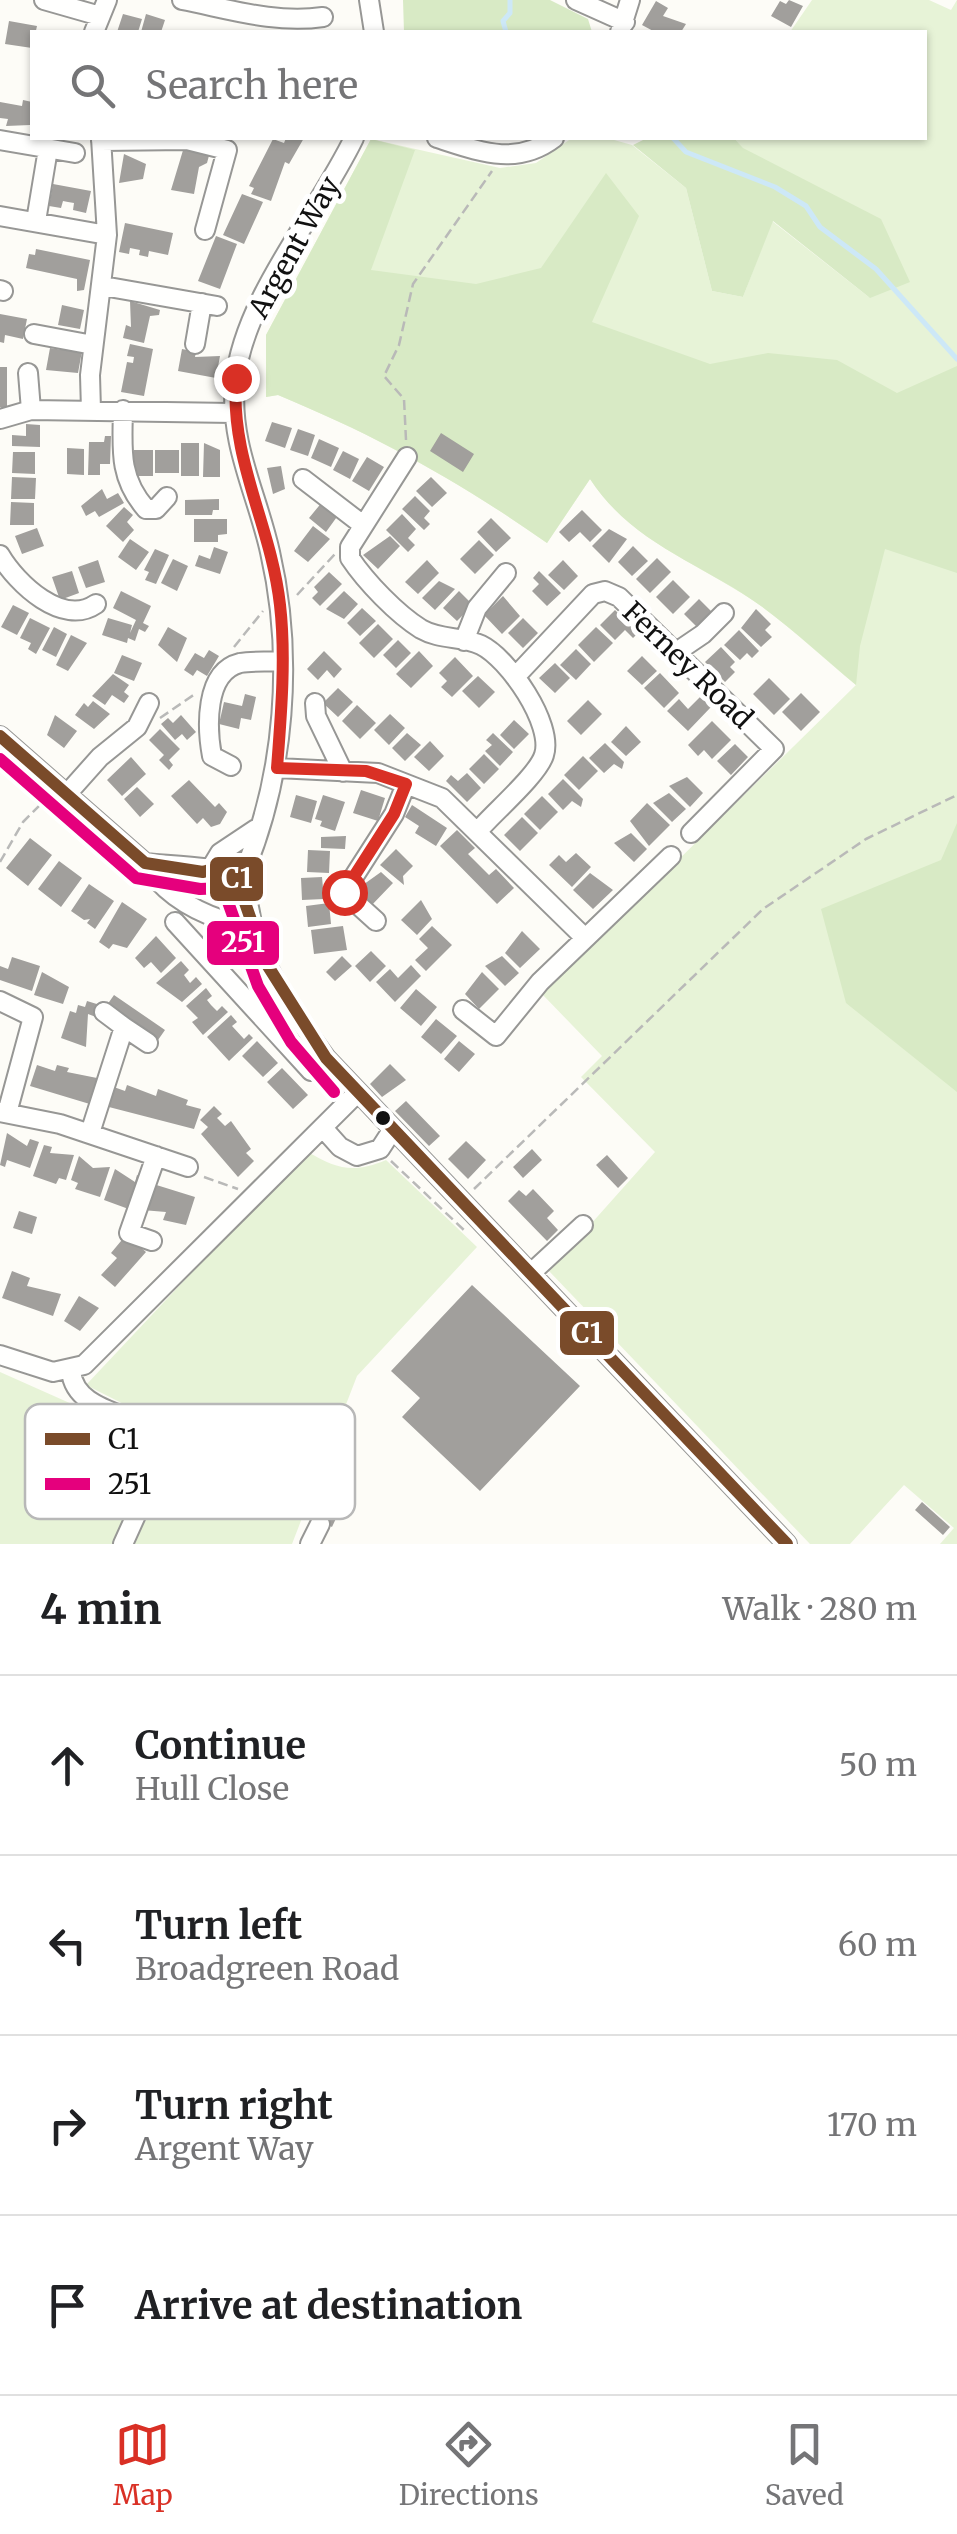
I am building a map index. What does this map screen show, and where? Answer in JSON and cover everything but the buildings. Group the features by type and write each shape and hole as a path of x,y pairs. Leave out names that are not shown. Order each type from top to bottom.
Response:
{"street":[{"path":"44,0 100,16"},
{"path":"182,0 219,4 257,17 323,17"},
{"path":"369,0 374,30"},
{"path":"576,0 622,28 630,0"},
{"path":"0,140 76,153"},
{"path":"91,410 93,345 107,235 101,140"},
{"path":"187,140 227,150 228,160 205,230"},
{"name":"Argent Way","path":"244,892 256,828 266,812 277,768 280,606 263,525 243,470 233,413 236,378 247,329 353,140"},
{"path":"444,140 497,155 535,150 551,140"},
{"path":"36,222 48,149"},
{"path":"0,216 107,235"},
{"path":"103,286 209,304 195,344"},
{"path":"34,334 93,345"},
{"path":"28,373 31,410"},
{"path":"0,420 31,410 233,413"},
{"path":"123,410 122,473 129,490 146,509 156,508 167,496"},
{"path":"407,457 350,547 356,567 414,624 434,635 485,648 516,676 545,740 544,755 478,830"},
{"path":"303,479 362,525"},
{"path":"0,555 18,580 74,614 96,604"},
{"path":"464,640 478,608 506,573"},
{"name":"Ferney Road","path":"516,676 599,592 614,594 774,748 691,834"},
{"path":"675,653 704,634 724,613"},
{"path":"231,766 212,756 201,692 239,664 280,661"},
{"path":"63,790 137,728 149,703"},
{"path":"315,703 316,716 343,772"},
{"path":"0,736 145,864 156,882 256,942"},
{"path":"277,768 378,773 442,798 584,937"},
{"path":"376,921 344,892 394,814 406,784"},
{"path":"198,910 193,885 220,853 256,828"},
{"path":"463,1010 496,1036 584,937 671,856"},
{"path":"145,864 228,869 244,892 256,926 256,942 285,1002 358,1092 787,1544"},
{"path":"222,920 238,911 244,892"},
{"path":"175,922 311,1071"},
{"path":"0,1001 33,1016 3,1112 90,1133 188,1167"},
{"path":"265,1018 285,1002"},
{"path":"104,1012 148,1043"},
{"path":"90,1133 124,1027"},
{"path":"0,1354 40,1369 71,1371 84,1365 358,1092"},
{"path":"323,1128 340,1147 357,1156 380,1150 393,1129"},
{"path":"152,1241 130,1233 156,1156"},
{"path":"531,1273 583,1225"},
{"path":"71,1371 76,1390 95,1404"},
{"path":"122,1544 134,1519"},
{"path":"310,1544 320,1524"}],"path":[{"path":"407,457 404,400 384,376 398,345 413,284 491,172 497,155"},
{"path":"224,659 264,610 292,601 330,556 350,547"},
{"path":"137,728 150,725 201,692"},
{"path":"0,862 23,822 63,790"},
{"path":"462,1201 763,909 866,840 957,795"},
{"path":"188,1167 253,1197"}],"green space":[{"path":"403,0 550,0 588,19 591,30 404,30"},
{"path":"812,0 929,0 951,10 957,0 957,1544 940,1544 954,1528 904,1485 850,1544 810,1544 549,1271 655,1152 581,1077 602,1056 542,994 856,685 761,606 647,537 607,501 590,479 547,543 481,499 384,444 278,395 266,397 266,335 370,140 500,168 536,163 569,140 614,140 632,145 686,188 712,291 743,297 772,221 870,298 736,140 927,140 927,30 791,30"},
{"path":"370,140 415,150 371,270 476,284 541,268 606,173 639,216 592,322 710,364 768,353 837,360 897,393 957,366 957,573 885,549 860,646 856,685 761,606 647,537 607,502 590,479 547,543 481,499 384,444 278,395 266,397 266,335"},
{"path":"643,140 736,140 743,148 881,219 910,282 870,298 773,221 743,297 712,291 686,188 633,145"},
{"path":"957,823 957,1092 846,1003 821,909 941,860"},
{"path":"306,1151 345,1168 386,1160 477,1247 357,1376 346,1404 124,1404 86,1385"},
{"path":"0,1372 72,1404 25,1404 25,1519 126,1519 115,1544 0,1544"},
{"path":"145,1519 302,1519 292,1544 135,1544"}],"waterway":[{"path":"505,30 503,21 510,13 510,0"},
{"path":"675,140 686,152 775,187 806,206 820,227 876,269 957,359"}],"transit line":[{"name":"C1","path":"0,736 145,863 203,872 219,867 235,874 266,963 326,1058 787,1544"},
{"name":"251","path":"0,759 136,878 200,889 223,888 258,986 291,1042 334,1092"}],"route":[{"path":"236,378 233,413 243,470 263,525 280,606 277,768 308,773 366,771 406,784 394,814 344,892"}]}
